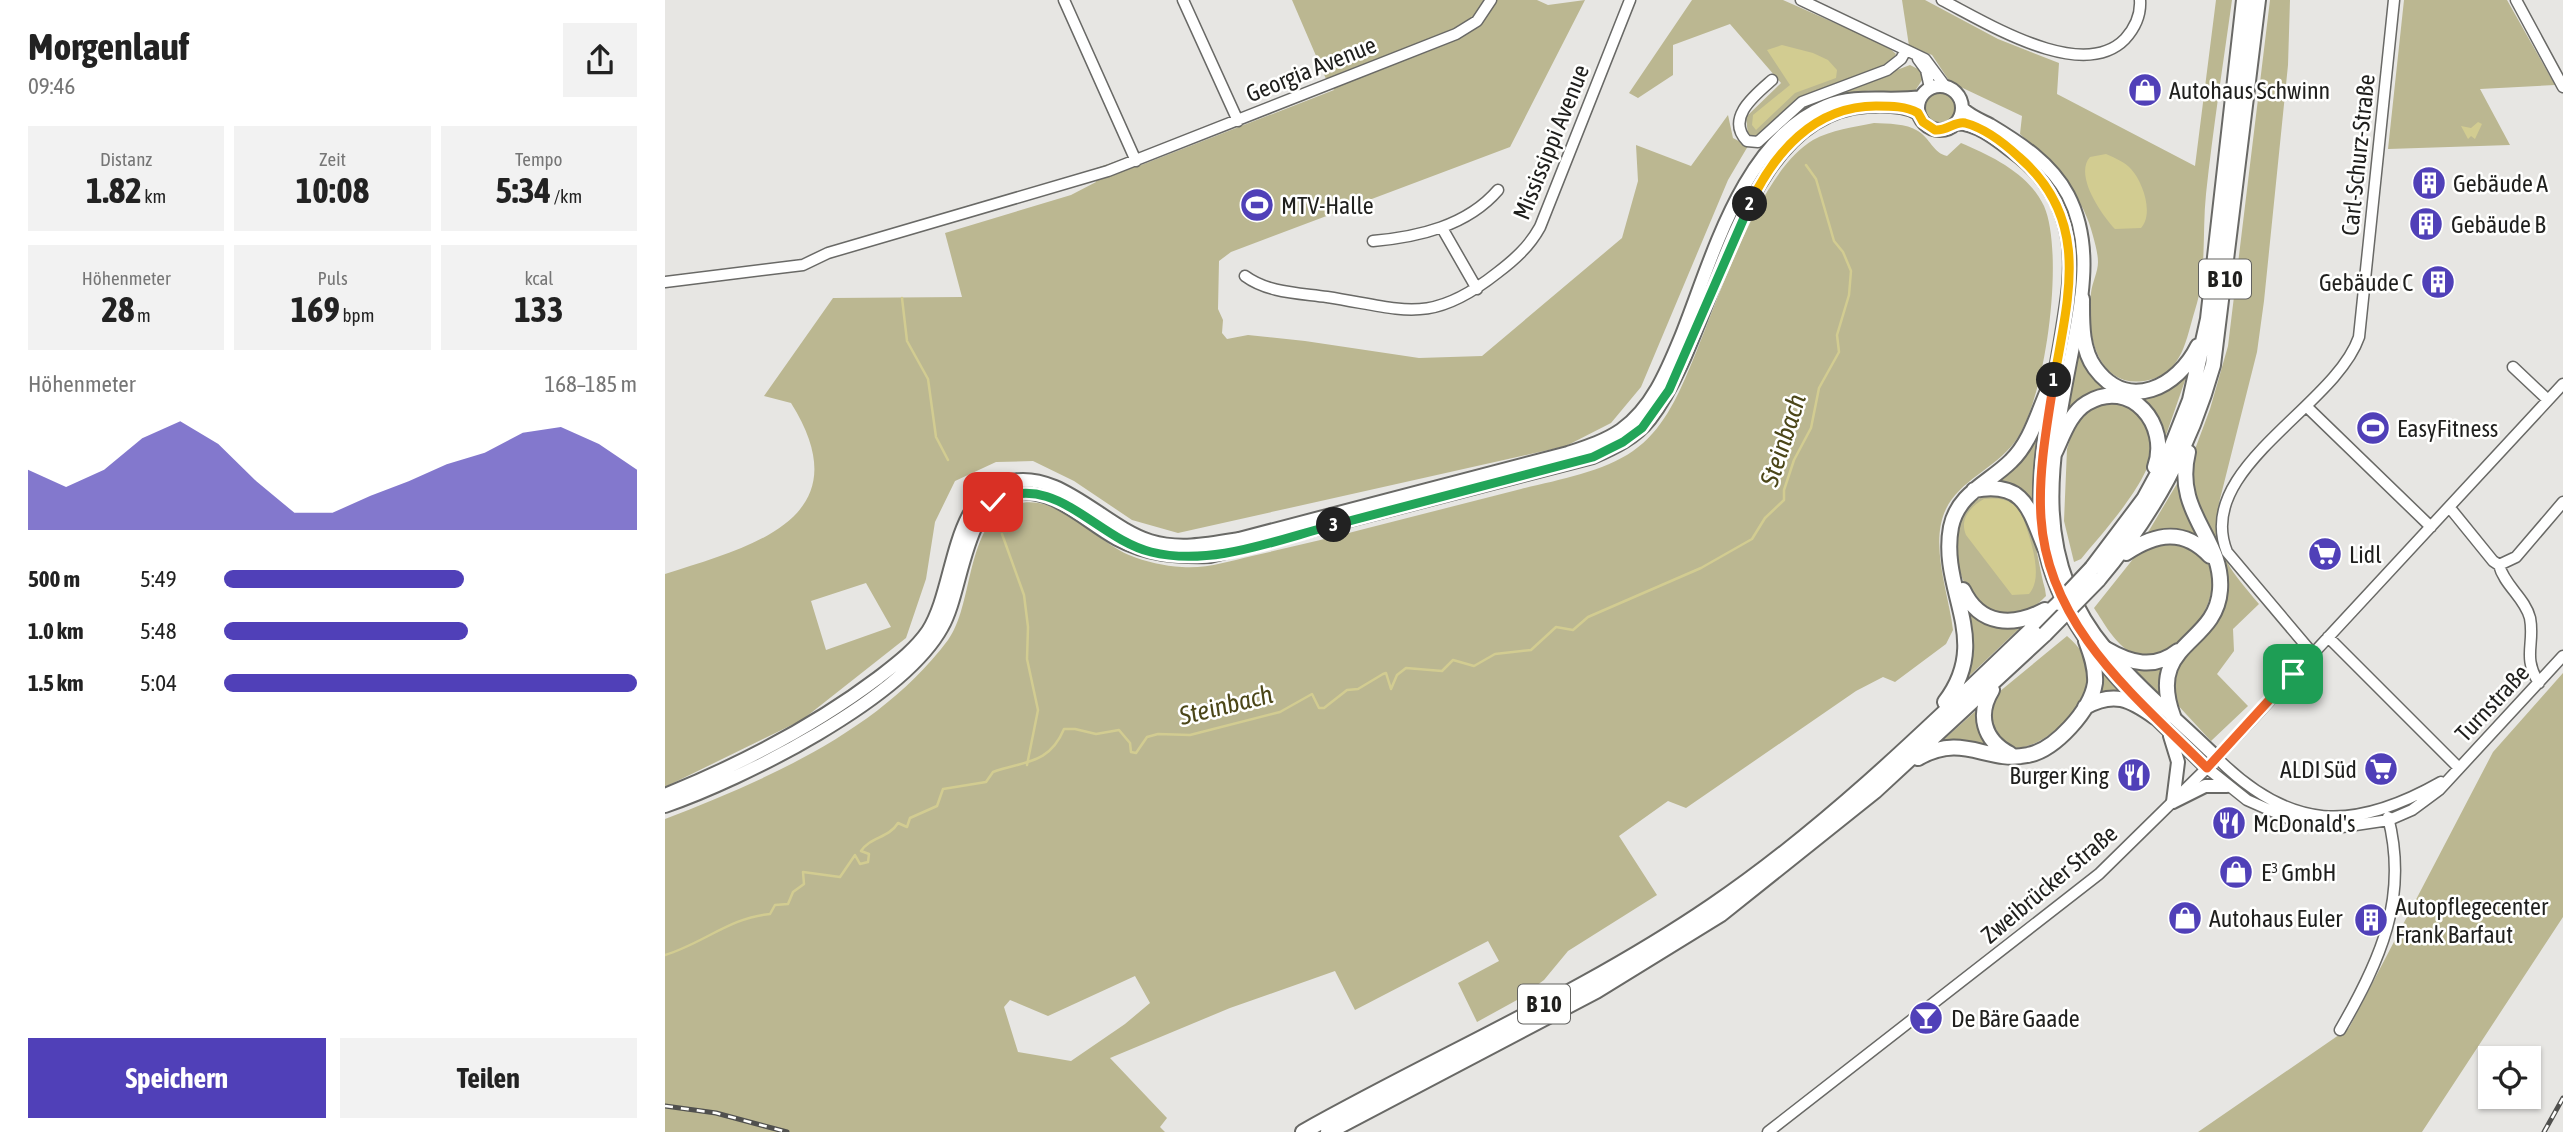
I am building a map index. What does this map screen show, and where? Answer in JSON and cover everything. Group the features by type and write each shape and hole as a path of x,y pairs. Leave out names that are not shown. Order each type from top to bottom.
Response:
{"highway":[{"name":"B 10","path":"1303,1132 1377,1090 1590,981 1712,906 1775,859 1922,733 2095,574 2144,499 2169,453 2190,400 2208,319 2244,0"},
{"name":"B 10","path":"1328,1132 1596,991 1678,943 1764,883 1901,768 2003,672 2059,603 2116,559 2155,505 2196,421 2213,365 2258,0"},
{"path":"2082,299 2084,339 2094,368 2113,384 2137,391 2166,385 2180,375 2190,362 2208,319"},
{"path":"1922,733 1953,692 1965,658 1966,629 1951,552 1952,525 1960,505 2017,454 2029,435 2055,376"},
{"path":"2055,452 2074,414 2087,403 2108,396 2130,399 2151,416 2159,443 2158,457 2144,499"},
{"path":"2170,723 2167,674 2184,646 2214,611 2221,587 2218,565 2191,510 2185,487 2187,458 2196,421"},
{"path":"1973,491 2001,488 2020,497 2033,518 2045,548"},
{"path":"2116,559 2150,538 2171,535 2193,541 2218,565"},
{"path":"1955,573 1967,599 1982,615 2009,622 2040,624"},
{"path":"2085,707 2095,680 2086,641"},
{"path":"2106,649 2121,658 2151,664 2172,656 2184,646"},
{"path":"2003,672 1983,703 1982,714 1987,732 1995,743 2014,756"},
{"path":"1901,768 1922,756 1954,746 2014,756 2026,755 2043,749 2085,707 2102,699 2127,699 2155,717"}],"main road":[{"path":"665,795 767,749 849,700 908,655 927,632 938,612 969,512 986,492 1005,482 1028,479 1046,483 1132,534 1167,545 1196,546 1239,539 1567,453 1613,435 1637,416 1660,383 1740,196 1753,171 1777,140 1804,117 1835,103 1925,93 1945,86 1957,94 1963,109 2045,165 2068,195 2082,240 2082,299 2055,452 2051,504 2056,553 2078,608 2106,649 2207,768"},
{"path":"1918,113 1925,93"},
{"path":"665,806 749,770 798,744 845,715 910,667 925,653 947,618 979,519 993,502 1009,494 1028,491 1046,495 1118,539 1149,552 1177,557 1210,556 1593,457 1629,439 1649,421 1669,390 1757,189 1787,145 1811,126 1846,110 1881,106 1905,108 1918,113 1923,122 1935,130 1949,129 1957,123 1963,109"},
{"path":"1957,123 1974,127 2016,154 2049,189 2066,230 2069,282 2040,493 2045,548 2056,587 2086,641 2155,717 2170,723 2217,758"},
{"path":"2170,723 2178,762 2173,802"},
{"path":"2173,802 2204,786 2227,786"}],"street":[{"path":"1064,0 1136,161"},
{"path":"1183,0 1237,121"},
{"name":"Georgia Avenue","path":"665,282 803,265 828,253 1136,161 1456,34 1476,21 1491,0"},
{"name":"Mississippi Avenue","path":"1245,276 1275,290 1416,310 1445,306 1477,289 1527,248 1540,228 1630,0"},
{"path":"1801,0 1929,62 1945,86"},
{"path":"1942,0 2050,49 2085,57 2107,52 2126,38 2138,18 2140,0"},
{"name":"Carl-Schurz-Straße","path":"2313,654 2232,560 2224,538 2226,506 2232,485 2350,358 2359,337 2394,0"},
{"path":"2516,0 2563,87"},
{"path":"1772,79 1741,114 1739,126 1747,141 1758,142 1793,108 1814,96 1894,66 1906,50"},
{"path":"1906,50 1926,70 1925,93"},
{"path":"1373,241 1407,237 1441,228 1475,211 1498,190"},
{"path":"1441,228 1477,289"},
{"path":"2513,367 2548,400"},
{"name":"Zweibrücker Straße","path":"1768,1132 2081,891 2217,758 2563,384"},
{"path":"2306,406 2431,527"},
{"path":"2499,565 2516,557 2563,502"},
{"path":"2450,508 2499,565 2529,615 2528,657 2539,683"},
{"path":"2328,637 2459,768"},
{"name":"Turnstraße","path":"2207,768 2227,786 2266,810 2300,822 2342,827 2388,815 2450,777 2563,656"},
{"name":"Turnstraße","path":"2217,758 2248,786 2272,802 2297,811 2341,817 2388,815"},
{"path":"2340,1030 2371,969 2392,916 2396,852 2388,815"}],"shaded area":[{"path":"1292,0 1537,0 1548,5 1585,0 1510,147 1231,252 1219,261 1218,309 1223,320 1222,333 1227,339 1248,335 1419,358 1482,356 1622,238 1638,181 1636,145 1691,166 1728,115 1733,138 1748,146 1728,180 1641,387 1611,423 1566,446 1178,533 1132,520 1074,481 1033,461 996,462 955,481 935,522 926,579 906,638 802,720 665,787 665,574 732,552 763,538 788,521 806,500 814,474 810,442 791,403 764,396 833,298 962,297 945,233 1071,195 1096,182 1091,170 1131,156 1136,167 1334,90 1326,79","holes":["866,583 891,627 826,650 811,601"]},
{"path":"1692,0 1783,0 1887,46 1896,54 1891,61 1873,73 1807,96 1756,138 1748,135 1746,117 1781,83 1730,24 1673,45 1673,75 1638,98 1629,93"},
{"path":"1902,0 1925,0 1998,39 2059,63 2057,94 2195,166 2216,0 2232,0 2206,194 2199,296 2181,353 2169,370 2149,380 2131,381 2117,377 2106,368 2098,356 2090,325 2091,293 2098,259 2082,206 2054,168 2020,134 2022,116 1950,82 1932,55 1909,46"},
{"path":"2270,0 2290,0 2288,65 2257,352 2219,503 2218,521 2225,559 2259,604 2233,629 2234,651 2217,674 2248,706 2211,741 2173,700 2170,675 2216,623 2224,607 2227,590 2224,562 2193,504 2191,460 2210,409 2228,346"},
{"path":"2404,0 2507,0 2555,85 2480,89 2510,145 2388,149"},
{"path":"1782,45 1828,60 1837,70 1836,78 1795,93 1756,130 1752,125 1753,115 1790,85 1767,50"},
{"path":"1910,65 1922,71 1922,80 1915,91 1865,91 1845,94 1788,119 1810,103"},
{"path":"1940,91 1952,97 1958,109 1952,121 1940,127 1928,121 1922,109 1928,97"},
{"path":"2478,122 2482,124 2475,139 2471,136 2468,139 2461,126 2471,128"},
{"path":"1874,123 1913,128 1938,152 1947,156 1961,143 1985,154 2019,175 2029,184 2044,206 2050,228 2053,258 2052,291 2049,327 2035,395 2014,443 1959,490 1946,509 1939,538 1953,630 1946,644 1895,682 1883,677 1856,691 1686,808 1668,801 1619,836 1657,895 1568,951 1544,980 1517,1000 1477,1022 1458,983 1499,961 1488,941 1355,1010 1335,971 1230,1008 1110,1058 1167,1118 1160,1127 1165,1132 665,1132 665,819 782,769 820,749 890,701 921,672 948,640 963,606 979,544 1000,513 1017,504 1032,502 1047,505 1061,511 1129,555 1162,565 1200,567 1564,479 1608,465 1643,443 1660,424 1674,402 1740,243 1774,181 1793,157 1813,140 1835,131","holes":["1135,976 1150,1003 1125,1024 1071,1061 1018,1052 1004,1007 1010,1000 1048,1016"]},
{"path":"2106,154 2129,167 2139,182 2147,207 2145,222 2141,228 2115,229 2091,194 2085,174 2086,165 2090,157"},
{"path":"2079,341 2095,376 2133,388 2167,388 2188,372 2164,441 2155,418 2122,394 2066,415"},
{"path":"2107,401 2127,406 2140,415 2153,439 2152,453 2147,469 2127,502 2081,559 2074,562 2064,521 2067,449 2077,418 2089,408"},
{"path":"2044,416 2034,475 2034,507 1988,483"},
{"path":"2178,482 2181,498 2202,540 2176,531 2147,534"},
{"path":"1990,494 2005,498 2017,506 2025,517 2035,544 2046,596 2031,609 2017,614 1984,611 1961,575 1956,547 1961,520 1967,509 1977,500"},
{"path":"1984,499 2006,501 2015,506 2022,515 2032,544 2036,567 2034,586 2029,594 2012,595 1966,535 1964,524 1967,514"},
{"path":"2180,541 2202,556 2211,571 2212,589 2206,608 2195,626 2181,641 2164,652 2148,656 2132,653 2115,639 2094,608 2141,549 2150,543"},
{"path":"1967,605 1993,625 2006,627 2024,624 1964,681 1971,655"},
{"path":"2067,636 2089,666 2091,678 2083,701 2051,734 2026,746 2007,746 1996,739 1991,720 1995,698"},
{"path":"2098,664 2127,696 2095,696"},
{"path":"2127,664 2167,664 2163,699"},
{"path":"2563,673 2563,917 2422,1132 2198,1132 2349,1028 2493,752"},
{"path":"1980,707 1994,749 1972,741 1941,742"}],"waterway":[{"name":"Steinbach","path":"665,955 729,925 770,914 775,905 788,904 793,892 804,884 803,872 840,877 855,855 860,864 868,862 869,854 861,851 865,846 890,832 898,823 907,827 910,818 937,806 943,789 986,782 993,772 1043,756 1058,741 1064,729 1096,734 1119,730 1130,743 1131,752 1136,753 1147,737 1158,734 1190,735 1280,712 1312,694 1319,708 1324,708 1347,690 1358,689 1386,673 1391,689 1397,675 1406,668 1442,671 1453,660 1474,666 1495,654 1531,650 1556,627 1573,630 1588,617 1701,568 1752,539 1765,518 1784,500 1784,490 1794,460 1811,428 1819,388 1839,352 1837,335 1849,295 1851,271 1843,252 1834,241 1816,179 1806,165"},
{"path":"902,298 907,341 928,379 936,437 948,460"},
{"path":"1002,534 1024,595 1028,627 1027,659 1038,710 1027,765"}],"railway":[{"path":"2544,1132 2563,1098"},
{"path":"665,1106 716,1113 787,1132"}],"place":[{"name":"Autohaus Schwinn","path":"2145,90"},
{"name":"Gebäude A","path":"2429,183"},
{"name":"MTV-Halle","path":"1257,205"},
{"name":"Gebäude B","path":"2426,224"},
{"name":"Gebäude C","path":"2438,282"},
{"name":"EasyFitness","path":"2373,428"},
{"name":"Lidl","path":"2325,554"},
{"name":"ALDI Süd","path":"2381,769"},
{"name":"Burger King","path":"2134,775"},
{"name":"McDonald's","path":"2229,823"},
{"name":"E³ GmbH","path":"2236,872"},
{"name":"Autohaus Euler","path":"2185,918"},
{"name":"Autopflegecenter Frank Barfaut","path":"2371,920"},
{"name":"De Bäre Gaade","path":"1926,1018"}],"route":[{"path":"993,502 1009,494 1028,491 1046,495 1118,539 1149,552 1177,557 1210,556 1593,457 1629,439 1642,428 1669,390 1748,208 1777,155 1811,126 1836,113 1869,106 1905,108 1918,113 1923,122 1935,130 1945,130 1957,123 1964,123 2001,143 2040,177 2059,206 2070,255 2069,282 2042,464 2041,518 2045,548 2056,587 2086,641 2117,678 2207,768 2293,674"}]}
